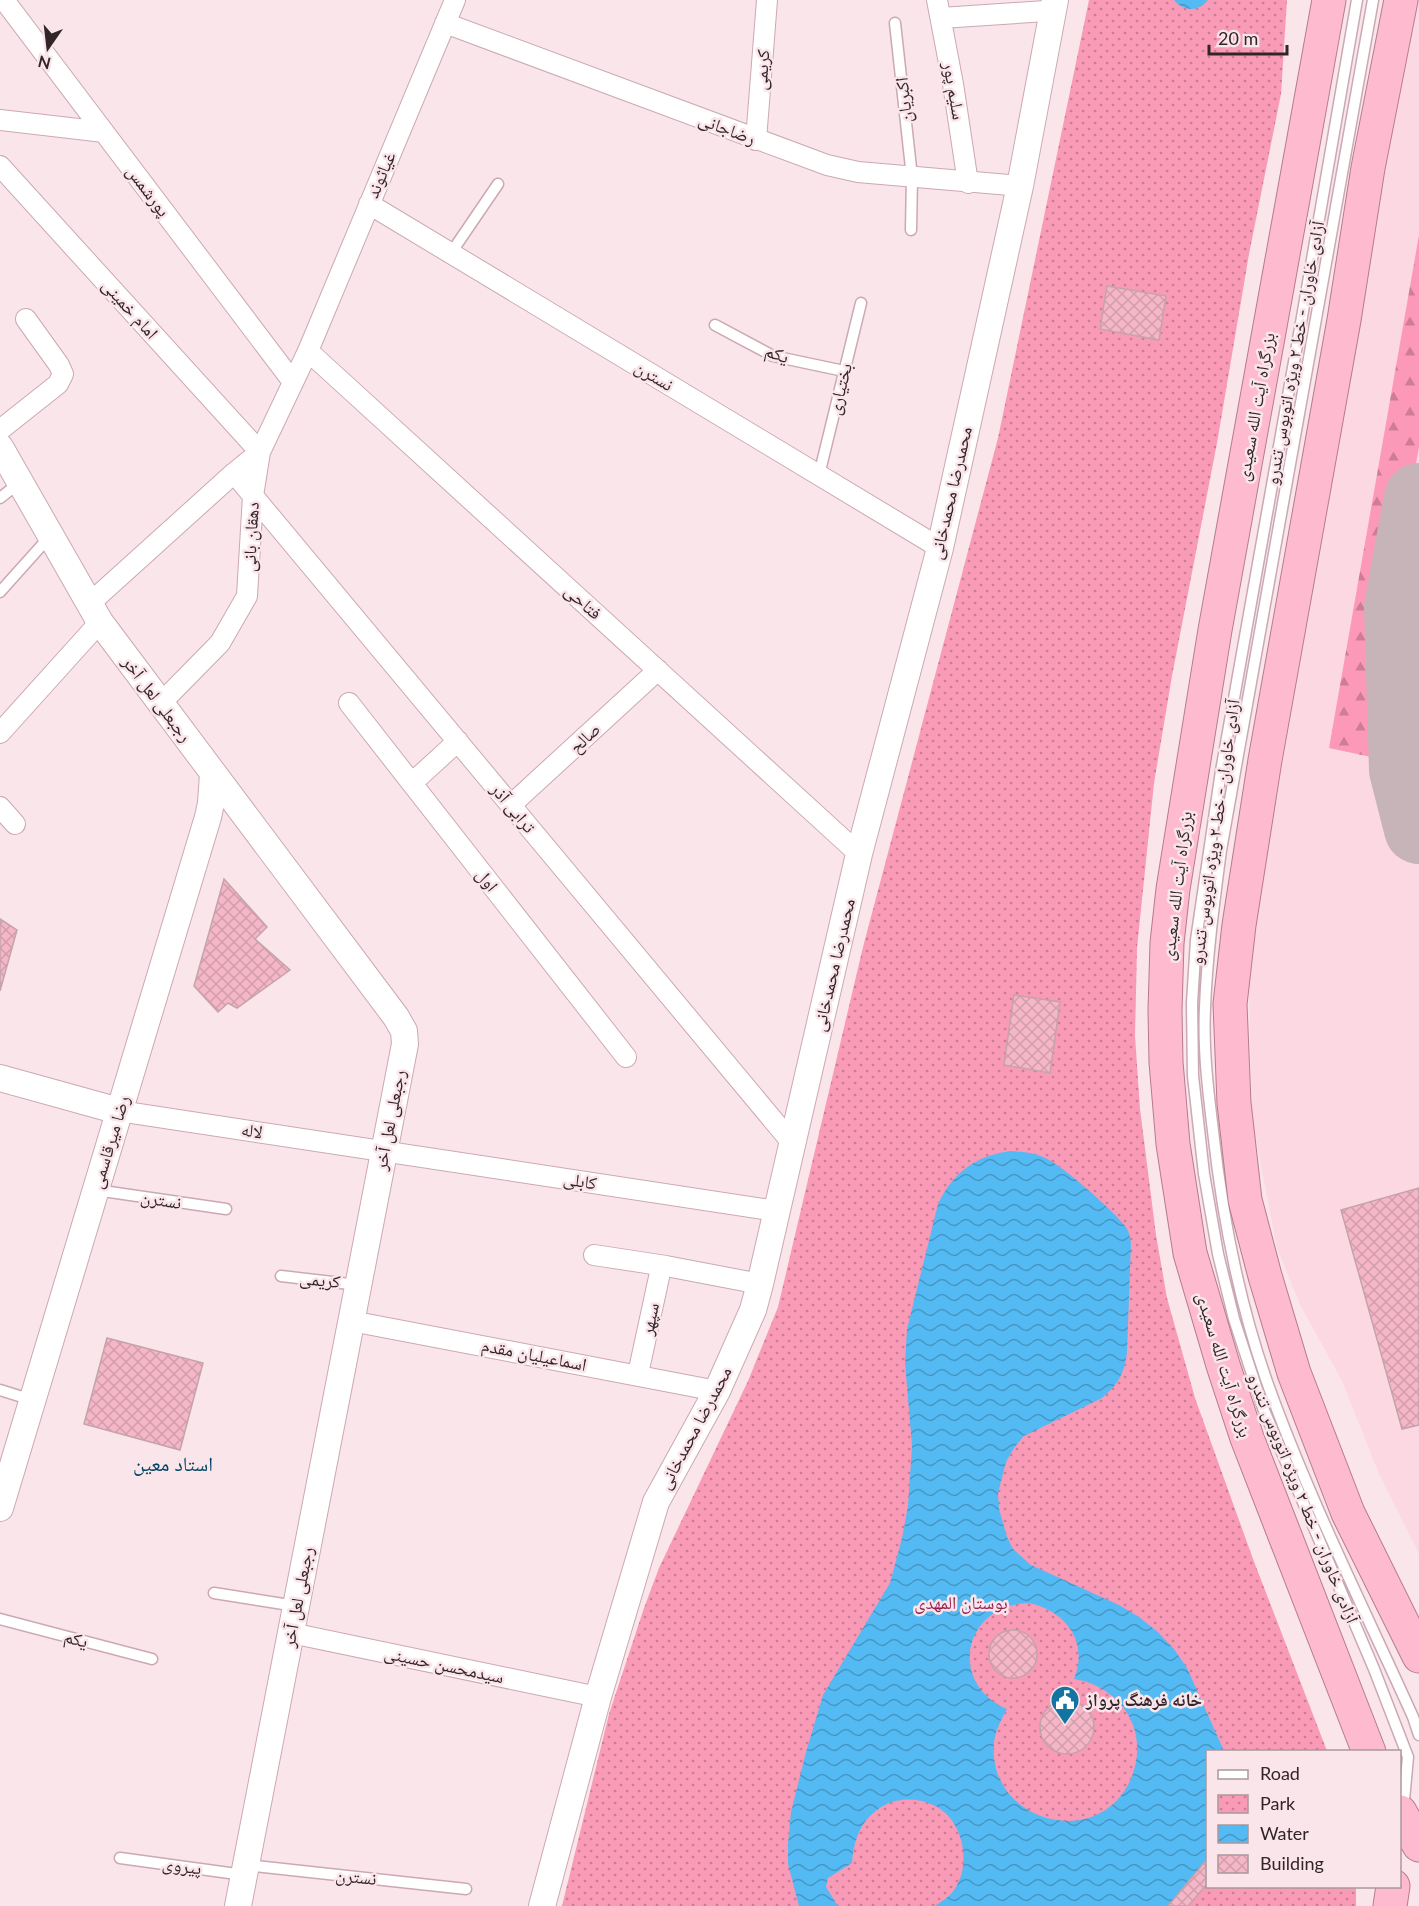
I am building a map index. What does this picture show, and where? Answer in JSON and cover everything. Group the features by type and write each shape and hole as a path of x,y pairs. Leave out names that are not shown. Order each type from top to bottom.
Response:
{"highway":[{"name":"بزرگراه آیت الله سعیدی","path":"1329,0 1215,630 1173,889 1167,943 1166,1052 1173,1144 1191,1253 1251,1449 1368,1750"},
{"path":"1401,0 1368,168 1344,320 1265,760 1239,925 1230,1004 1234,1103 1245,1200 1264,1276 1294,1373 1348,1514 1419,1656"},
{"path":"1401,1824 1419,1845"},
{"path":"1390,1906 1394,1888"}],"street":[{"name":"پورشمس","path":"4,0 293,382"},
{"name":"غیاثوند","path":"308,351 455,0"},
{"name":"کریمی","path":"756,140 767,0"},
{"path":"939,9 1051,5"},
{"name":"محمدرضا محمدخانی","path":"542,1906 598,1697 656,1502 717,1391 753,1310 760,1284 859,854 940,548 1020,186 1051,5"},
{"name":"سلیم پور","path":"939,9 968,183"},
{"name":"رضاجانی","path":"445,23 826,165 858,172 1020,186"},
{"path":"0,120 104,132"},
{"name":"امام خمینی","path":"0,166 260,452"},
{"name":"نسترن","path":"369,204 940,548"},
{"path":"0,430 58,384 63,374 26,319"},
{"name":"دهقان بانی","path":"161,703 220,643 248,596 253,496 260,452 308,351"},
{"name":"فتاحی","path":"308,351 859,854"},
{"name":"رجبعلی لعل آخر","path":"0,447 10,490 52,535 95,613 396,1017 404,1031 405,1044 238,1906"},
{"path":"0,733 95,613 234,473 260,452"},
{"name":"ترابی آذر","path":"234,473 793,1143"},
{"name":"صالح","path":"511,805 658,670"},
{"name":"اول","path":"349,703 626,1057"},
{"path":"412,783 458,741"},
{"name":"رضا میرقاسمی","path":"0,1508 208,818 213,774"},
{"path":"0,807 15,824"},
{"path":"0,1078 119,1111"},
{"name":"لاله","path":"119,1111 384,1151"},
{"name":"کابلی","path":"384,1151 777,1211"},
{"path":"594,1255 760,1284"},
{"name":"سپهر","path":"638,1374 658,1276 661,1268 666,1266"},
{"name":"اسماعیلیان مقدم","path":"351,1321 638,1374 717,1391"},
{"name":"سیدمحسن حسینی","path":"291,1633 598,1697"}],"lane":[{"name":"آزادی خاوران - خط ۲ ویژه اتوبوس تندرو","path":"1357,0 1219,782 1196,940 1192,1004 1193,1076 1204,1173 1218,1254 1234,1319 1263,1408 1374,1669 1408,1757 1401,1815"},
{"name":"آزادی خاوران - خط ۲ ویژه اتوبوس تندرو","path":"1372,0 1221,850 1210,933 1205,1010 1207,1081 1217,1172 1228,1236 1266,1378 1304,1475 1419,1735"},
{"name":"اکبریان","path":"895,23 912,177 911,231"},
{"path":"451,253 498,184"},
{"name":"بختیاری","path":"819,475 861,303"},
{"name":"یکم","path":"715,325 773,356 844,371"},
{"path":"0,592 52,535"},
{"name":"نسترن","path":"95,1190 226,1209"},
{"name":"کریمی","path":"281,1276 358,1285"},
{"path":"0,1390 33,1400"},
{"path":"214,1593 296,1606"},
{"name":"یکم","path":"0,1619 152,1659"},
{"name":"پیروی","path":"120,1858 245,1870"},
{"name":"نسترن","path":"245,1870 466,1889"}],"shaded area":[{"path":"1414,0 1419,0 1419,1554 1379,1474 1342,1381 1300,1305 1277,1248 1252,1119 1249,991 1252,938"}],"green space":[{"name":"بوستان المهدی","path":"1089,0 1287,0 1281,94 1249,254 1217,443 1154,783 1137,948 1135,1036 1140,1109 1156,1235 1167,1298 1195,1398 1253,1559 1327,1750 1206,1750 1206,1888 1356,1888 1356,1906 562,1906 609,1714 644,1608 659,1568 748,1381 778,1307 863,947 998,438"},
{"path":"1419,235 1419,447 1390,612 1385,760 1329,748"}],"water":[{"path":"1174,0 1208,0 1200,7 1191,9 1182,7"},
{"path":"1011,1151 1027,1152 1051,1161 1099,1199 1119,1219 1129,1234 1131,1243 1127,1352 1120,1378 1102,1398 1024,1436 1006,1462 998,1493 999,1509 1013,1549 1031,1565 1119,1605 1139,1617 1174,1649 1187,1668 1224,1750 1206,1750 1206,1860 1169,1906 935,1906 950,1895 960,1877 964,1857 960,1836 950,1818 936,1806 919,1800 900,1800 883,1806 869,1817 857,1837 852,1863 828,1878 826,1887 838,1906 799,1906 788,1864 788,1843 791,1812 806,1752 823,1695 890,1583 902,1538 908,1506 912,1446 905,1363 907,1329 938,1204 959,1174 987,1156","holes":["1029,1603 1054,1613 1071,1630 1076,1641 1078,1665 1074,1679 1093,1684 1110,1694 1129,1716 1137,1739 1137,1754 1132,1776 1113,1804 1092,1817 1069,1821 1046,1818 1024,1808 1007,1791 996,1770 994,1743 997,1730 1007,1709 988,1697 976,1682 970,1665 971,1647 977,1631 989,1617 1007,1607"]}],"building":[{"path":"1107,286 1166,296 1159,340 1100,329"},
{"path":"224,879 267,927 255,939 290,970 237,1008 228,1003 218,1012 194,986"},
{"path":"0,919 17,930 0,991"},
{"path":"1014,995 1060,1002 1050,1073 1004,1065"},
{"path":"1419,1188 1419,1425 1402,1429 1341,1210"},
{"path":"107,1338 203,1363 180,1450 84,1424"},
{"path":"1008,1630 1018,1630 1030,1637 1037,1649 1037,1659 1030,1671 1018,1678 1008,1678 993,1667 989,1659 989,1649 1000,1634"},
{"path":"1067,1700 1077,1702 1086,1708 1092,1717 1094,1727 1092,1737 1086,1746 1077,1752 1067,1754 1057,1752 1048,1746 1042,1737 1040,1727 1042,1717 1048,1708 1057,1702"},
{"path":"1206,1860 1206,1885 1188,1906 1168,1906"}],"taxiway":[{"path":"1419,498 1399,607 1404,770 1419,829"}],"place":[{"name":"خانه فرهنگ پرواز","path":"1065,1726"}],"district":[{"name":"استاد معین","path":"173,1464"}]}
